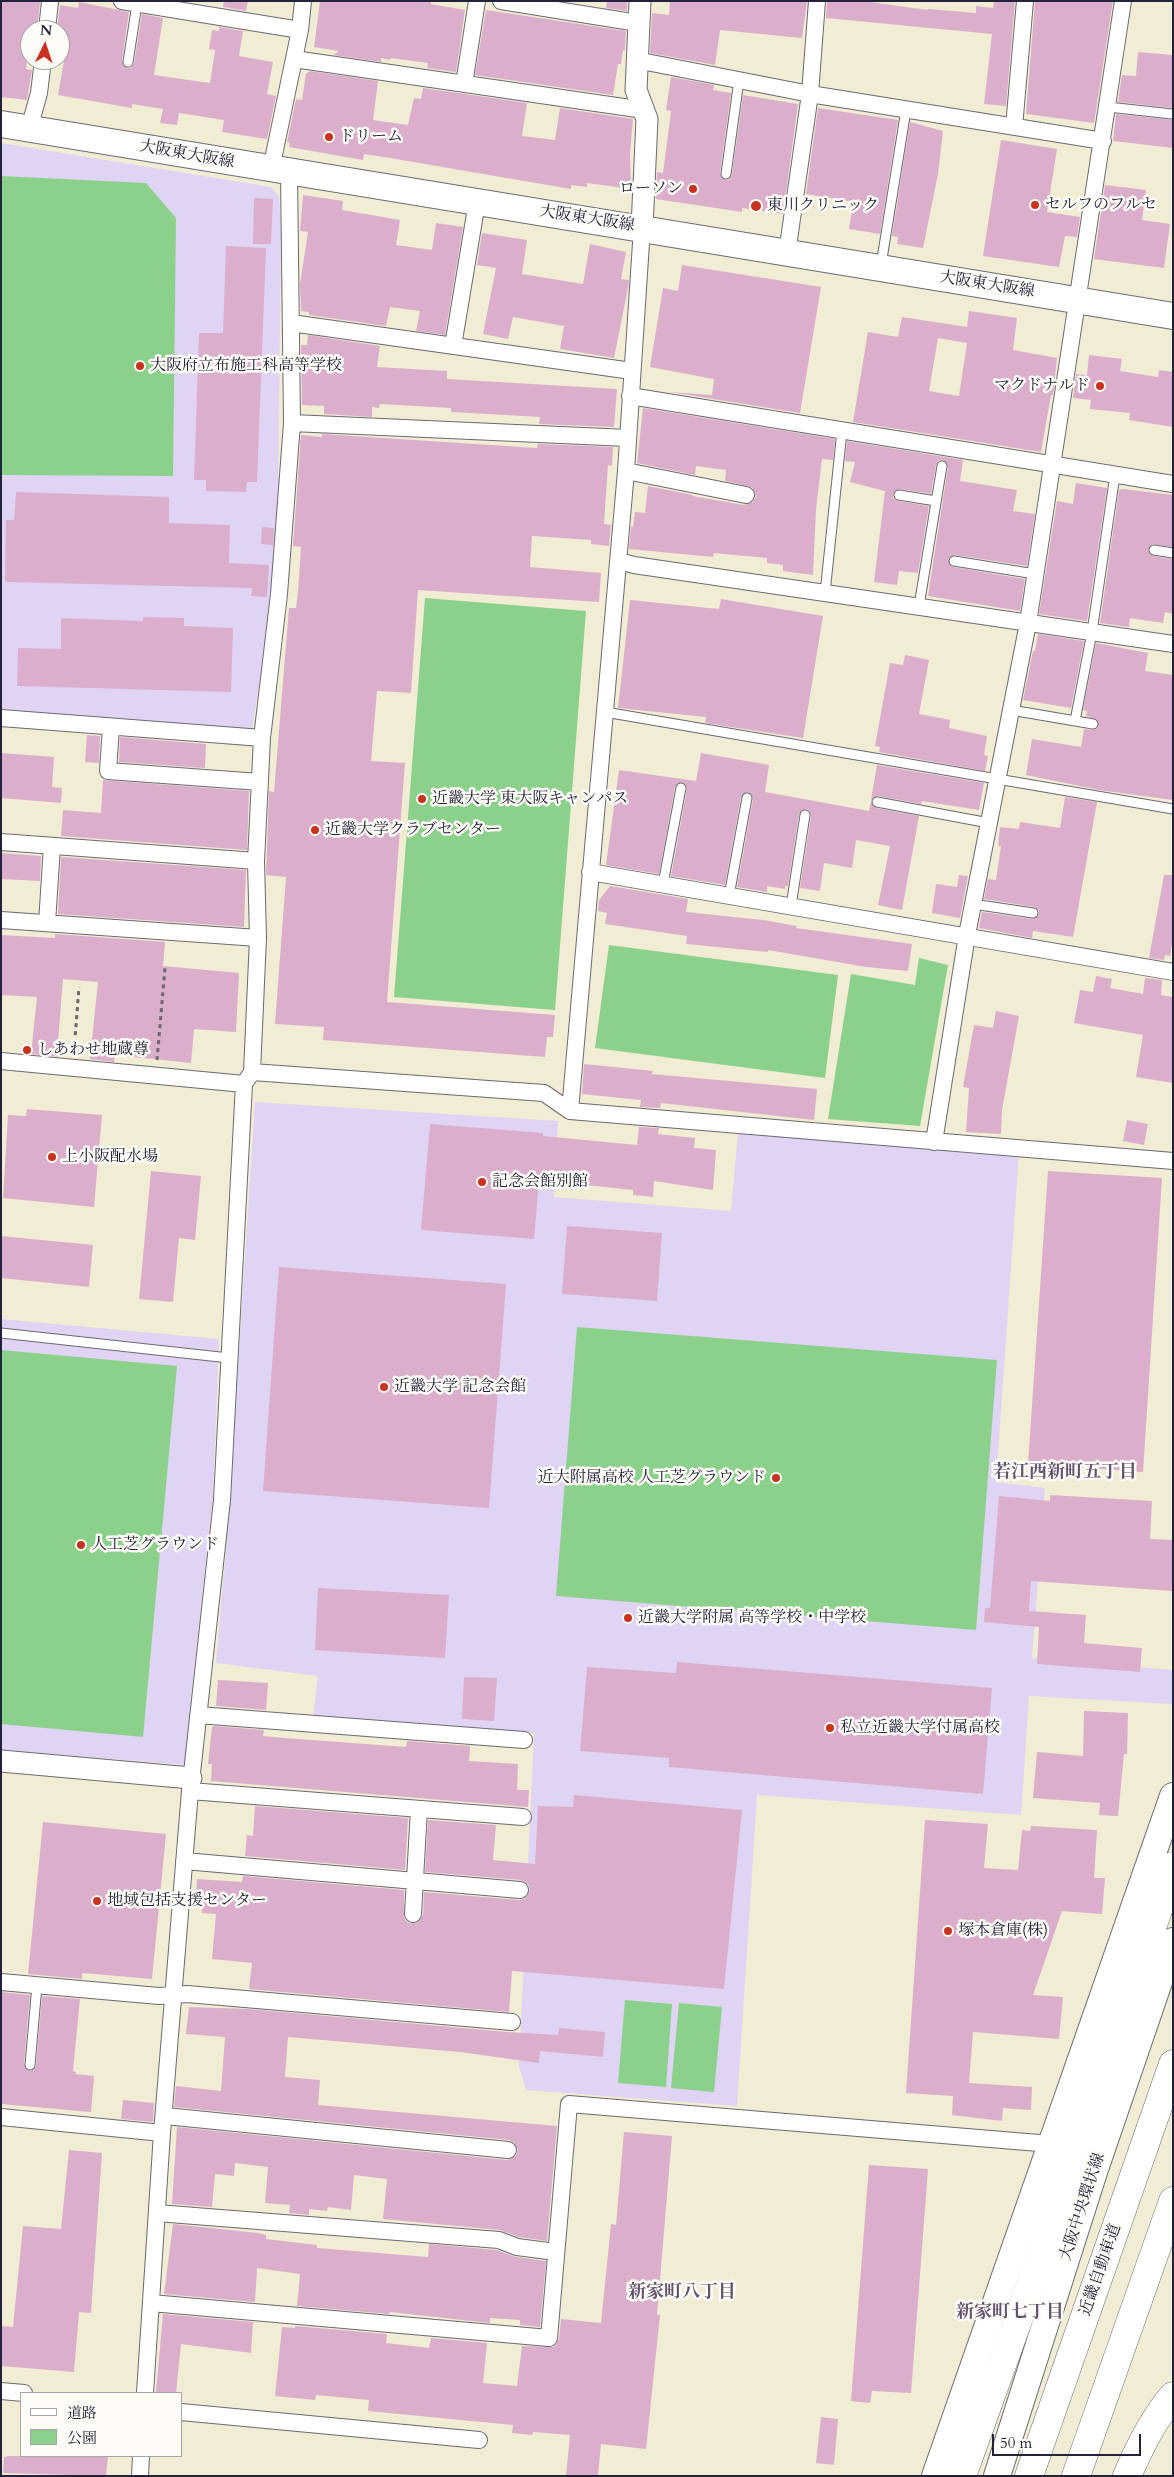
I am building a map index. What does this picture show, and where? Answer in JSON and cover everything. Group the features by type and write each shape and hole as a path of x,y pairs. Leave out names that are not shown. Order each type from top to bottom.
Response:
{"highway":[{"path":"962,2476 1021,2312 1173,1866"},
{"name":"近畿自動車道","path":"1029,2476 1173,2064"},
{"path":"1076,2476 1173,2201"},
{"path":"1127,2476 1158,2415 1173,2396"}],"main road":[{"name":"大阪東大阪線","path":"1,124 1173,316"},
{"path":"935,2476 1173,1796"},
{"name":"大阪中央環状線","path":"997,2476 1094,2172 1173,1940"}],"street":[{"path":"48,20 50,1"},
{"path":"145,2392 172,1994 190,1784 222,1500 229,1358 258,938 256,861 262,738 279,594 292,423 291,324 280,171 294,59 304,1"},
{"path":"464,84 477,1"},
{"path":"502,1 638,23"},
{"path":"570,1111 604,712 619,561 642,228 647,119 636,90 640,1"},
{"path":"788,253 810,94 817,1"},
{"path":"1014,127 1025,1"},
{"path":"934,1142 967,935 1028,623 1123,1"},
{"path":"130,2 197,7 300,30"},
{"path":"294,59 644,110"},
{"path":"636,60 810,94 1103,141"},
{"path":"29,129 39,93 42,70"},
{"path":"453,346 477,202"},
{"path":"291,324 632,371"},
{"path":"630,396 1051,466 1173,484"},
{"path":"292,423 628,438"},
{"path":"626,471 746,495"},
{"path":"619,561 634,565 1173,644"},
{"path":"1,718 262,738"},
{"path":"111,726 108,771 260,782"},
{"path":"1,842 256,861"},
{"path":"47,923 52,846"},
{"path":"590,872 967,935 1173,972"},
{"path":"1,920 258,938"},
{"path":"1,1061 155,1075 544,1093 570,1111 1173,1161"},
{"path":"198,1716 524,1740"},
{"path":"1,1761 190,1784 419,1809 523,1818"},
{"path":"413,1914 419,1809"},
{"path":"184,1861 520,1890"},
{"path":"1,1982 159,1996 172,1994 512,2022"},
{"path":"151,2303 549,2338 569,2104 1051,2144"},
{"path":"165,2116 508,2150"},
{"path":"1,2117 162,2133"},
{"path":"157,2213 499,2240 517,2247 556,2252"},
{"path":"1,2391 20,2393"},
{"path":"182,2412 479,2440"},
{"path":"140,2476 141,2457"}],"lane":[{"path":"128,62 130,2"},
{"path":"726,174 739,80"},
{"path":"1108,107 1172,114"},
{"path":"880,268 906,110"},
{"path":"825,593 842,431"},
{"path":"919,606 942,466"},
{"path":"1075,721 1092,632 1115,475"},
{"path":"899,495 936,501"},
{"path":"1154,550 1173,553"},
{"path":"954,561 1035,574"},
{"path":"1011,710 1093,724"},
{"path":"604,712 997,781 1173,809"},
{"path":"663,884 681,788"},
{"path":"730,896 747,798"},
{"path":"877,802 989,823"},
{"path":"791,906 806,815"},
{"path":"973,904 1033,913"},
{"path":"1,1333 229,1358"},
{"path":"30,2065 37,1985"}],"path":[{"path":"155,1075 165,968"},
{"path":"73,1068 80,987"}],"shaded area":[{"name":"大阪府立布施工科高等学校","path":"1,143 271,187 279,196 281,231 278,500 269,622 252,730 1,712"},
{"name":"近畿大学附属 高等学校・中学校","path":"255,1102 558,1121 554,1197 731,1211 738,1133 1019,1153 996,1482 1045,1488 1032,1658 1173,1670 1173,1701 1172,1704 1029,1696 1021,1815 757,1795 737,2106 526,2090 519,2067 534,1733 313,1719 318,1676 216,1663 226,1551"},
{"name":"人工芝グラウンド","path":"1,1319 219,1339 213,1496 192,1688 186,1765 1,1750"}],"green space":[{"path":"1,176 146,183 176,218 173,476 1,475"},
{"path":"425,598 586,611 555,1010 394,997"},
{"path":"609,945 838,975 825,1078 595,1048"},
{"path":"919,958 948,965 920,1126 828,1119 851,974 915,985"},
{"name":"近大附属高校 人工芝グラウンド","path":"577,1327 997,1360 976,1630 556,1596"},
{"name":"人工芝グラウンド","path":"1,1350 177,1366 143,1737 1,1724"},
{"path":"625,2000 672,2004 666,2087 618,2083"},
{"path":"679,2003 722,2007 714,2092 671,2088"}],"building":[{"path":"1,1 40,2 38,20 20,20 20,70 32,70 27,100 1,97"},
{"path":"224,1 248,1 246,11 223,7"},
{"path":"320,1 431,1 431,4 465,10 456,72 427,68 428,63 391,58 390,60 381,58 381,62 333,55 339,51 314,47"},
{"path":"607,1 627,1 627,11 606,8"},
{"path":"670,1 807,1 802,38 720,30 715,65 650,53 652,13 669,15"},
{"path":"827,1 863,1 928,10 976,13 976,6 993,8 994,1 1015,1 1006,106 984,104 992,34 826,18"},
{"path":"1035,1 1113,1 1094,123 1026,114"},
{"path":"79,2 129,12 122,61 127,68 131,68 134,63 142,14 163,18 154,75 210,83 215,50 209,49 212,30 219,31 219,27 243,31 239,56 273,62 267,94 276,96 267,139 222,132 224,120 179,113 177,125 160,123 163,109 132,104 132,108 58,95 62,70 70,70 70,20 58,20 60,5 78,8"},
{"path":"486,10 626,31 625,50 623,50 621,64 618,64 613,95 475,75"},
{"path":"1138,52 1173,55 1173,108 1118,102 1122,75 1136,76"},
{"path":"310,71 378,81 373,120 408,125 414,98 421,99 423,88 527,103 522,136 555,140 560,108 633,119 630,153 631,189 587,183 587,187 571,185 571,189 364,154 363,160 289,147 290,143 287,142 296,99 302,100 306,74"},
{"path":"671,77 714,85 713,90 731,93 720,173 725,180 729,180 732,175 743,95 798,104 783,214 742,208 742,212 656,199 657,172 663,173 671,111 666,110"},
{"path":"818,108 898,120 880,234 849,229 853,202 806,194"},
{"path":"1116,114 1173,120 1173,148 1113,141"},
{"path":"910,122 943,131 938,174 923,248 897,244 898,237 892,236"},
{"path":"1001,140 1057,149 1047,212 1080,217 1077,237 1065,236 1059,267 983,256"},
{"path":"1105,185 1146,190 1142,220 1170,224 1164,268 1094,259"},
{"path":"303,195 343,201 342,210 400,220 396,245 432,250 436,223 463,227 445,335 416,331 420,311 390,307 386,326 309,315 309,312 301,311 300,284 308,232 300,231"},
{"path":"254,198 273,199 271,244 253,244"},
{"path":"482,233 527,240 522,274 583,284 590,244 626,252 621,279 629,280 614,358 560,349 564,326 513,317 508,339 483,334 496,268 477,265"},
{"path":"226,246 266,248 257,482 247,482 246,492 206,491 206,480 194,480 199,333 223,333"},
{"path":"682,265 821,287 800,413 670,392 712,395 714,379 650,367 663,288 678,291"},
{"path":"969,311 1017,318 1013,350 1057,358 1053,395 1051,395 1041,452 853,422 868,332 898,337 902,317 967,327","holes":["938,338 967,343 959,396 929,391"]},
{"path":"308,335 380,346 377,367 447,371 447,379 617,389 614,427 539,424 540,417 451,412 451,408 380,404 379,408 372,407 372,417 324,414 324,406 302,405 301,345 307,345"},
{"path":"1089,355 1122,359 1120,371 1158,377 1159,370 1173,372 1173,427 1129,420 1130,413 1090,409 1091,400 1073,398 1076,374 1087,375"},
{"path":"643,408 835,439 833,460 822,459 816,509 813,575 783,571 783,565 767,563 767,558 714,553 713,557 629,549 631,527 633,527 635,512 645,513 648,486 744,505 753,502 756,496 752,487 725,481 726,470 696,466 695,475 637,463"},
{"path":"322,434 537,448 538,444 613,447 612,466 608,465 604,524 611,525 609,546 591,544 591,540 532,536 530,567 601,573 599,602 418,590 411,693 377,691 371,761 405,763 387,1002 555,1015 553,1037 547,1037 545,1057 323,1040 324,1027 275,1024 286,877 266,875 269,791 274,792 289,608 296,608 298,592 301,547 293,546 301,435 322,437"},
{"path":"847,441 963,460 960,481 1017,490 1013,511 1035,514 1027,566 955,555 948,560 953,567 1025,579 1020,611 928,596 948,467 943,460 939,460 936,465 931,494 900,489 893,494 893,498 898,501 929,506 918,573 899,571 897,585 874,582 885,491 850,482 855,462 845,461"},
{"path":"1076,483 1107,488 1087,621 1039,614 1057,501 1073,504"},
{"path":"1119,490 1173,495 1173,547 1152,544 1148,550 1153,556 1173,559 1173,614 1165,612 1163,623 1130,618 1129,627 1100,623"},
{"path":"16,492 169,497 169,523 230,525 229,563 269,565 267,597 251,596 252,588 5,582 6,520 14,520"},
{"path":"262,527 274,528 273,545 261,544"},
{"path":"721,599 823,616 803,738 705,723 706,717 618,708 630,600 719,609"},
{"path":"143,617 184,618 184,626 233,628 231,692 17,686 18,648 61,649 61,618 143,621"},
{"path":"1038,634 1084,641 1071,708 1023,700"},
{"path":"1096,643 1148,653 1145,671 1173,675 1173,800 1099,790 1026,775 1032,739 1081,747 1084,729 1092,730 1098,728 1097,720 1086,716 1087,711 1083,710"},
{"path":"905,655 929,660 919,714 950,720 949,728 987,736 984,755 988,756 985,771 879,752 880,747 875,746 890,663 903,665"},
{"path":"87,735 100,736 99,763 85,762"},
{"path":"120,737 206,744 205,768 119,762"},
{"path":"1,753 54,757 52,787 62,788 61,803 1,798"},
{"path":"701,753 769,765 765,792 869,811 871,802 876,808 919,816 902,910 878,905 890,846 856,840 852,868 824,863 820,891 800,888 811,816 809,810 805,809 799,814 788,886 785,886 785,889 767,886 767,892 737,887 753,799 748,792 741,797 725,885 671,876 687,789 682,782 675,787 659,874 606,865 619,770 696,781"},
{"path":"877,765 984,783 979,810 922,801 921,804 878,796 871,800"},
{"path":"103,780 249,791 247,850 61,836 63,810 101,813"},
{"path":"1065,797 1097,802 1073,937 1033,931 1032,938 979,928 982,912 1032,919 1038,916 1039,911 1034,907 984,899 988,879 996,880 1001,846 998,846 1000,827 1019,829 1020,822 1060,828"},
{"path":"1,853 41,856 40,881 1,879"},
{"path":"61,857 246,870 244,927 58,914"},
{"path":"959,875 968,876 960,918 932,913 936,884 957,887"},
{"path":"1164,875 1173,875 1173,938 1170,956 1165,955 1164,960 1149,958"},
{"path":"610,886 688,899 686,912 763,920 797,926 796,928 912,944 908,971 866,967 768,950 768,952 686,944 687,936 605,924 607,913 598,911 599,900"},
{"path":"55,934 165,942 163,966 239,973 236,1032 194,1029 191,1063 115,1055 114,1062 90,1059 98,982 63,979 58,1042 64,1042 62,1057 31,1054 37,997 1,995 1,935 55,938"},
{"path":"1096,976 1112,979 1110,988 1143,994 1145,978 1162,980 1161,995 1173,997 1173,1083 1136,1077 1143,1035 1074,1023 1080,990 1093,992"},
{"path":"996,1011 1019,1016 1002,1110 1001,1134 966,1132 969,1088 963,1087 974,1025 993,1028"},
{"path":"584,1064 653,1071 652,1074 817,1089 814,1120 661,1103 660,1108 640,1107 641,1100 582,1094"},
{"name":"上小阪配水場","path":"27,1109 102,1115 94,1207 3,1198 8,1115 26,1116"},
{"path":"1127,1120 1148,1124 1144,1145 1123,1141"},
{"path":"430,1124 543,1133 543,1136 637,1145 639,1127 659,1128 658,1134 695,1138 694,1148 716,1150 713,1190 654,1181 653,1197 633,1195 633,1190 539,1180 534,1239 421,1230"},
{"path":"151,1171 201,1176 195,1240 179,1238 173,1302 139,1299"},
{"path":"1048,1171 1162,1178 1143,1472 1028,1464"},
{"path":"567,1226 662,1233 657,1301 562,1294"},
{"path":"1,1236 93,1245 89,1287 1,1278"},
{"name":"近畿大学 記念会館","path":"279,1267 506,1284 489,1508 263,1491"},
{"path":"1050,1495 1152,1501 1150,1539 1173,1540 1173,1591 1031,1581 1029,1611 1086,1615 1084,1643 1142,1648 1140,1672 1037,1664 1039,1627 984,1622 985,1608 990,1608 999,1496 1050,1501"},
{"path":"318,1588 449,1595 445,1658 315,1650"},
{"name":"私立近畿大学付属高校","path":"677,1662 992,1688 983,1794 669,1767 669,1758 580,1751 587,1667 676,1673"},
{"path":"464,1677 497,1678 494,1721 462,1719"},
{"path":"218,1680 268,1683 266,1710 216,1706"},
{"path":"1084,1711 1128,1713 1127,1754 1124,1754 1118,1816 1099,1815 1100,1803 1033,1798 1037,1752 1083,1756"},
{"path":"212,1727 264,1730 263,1736 271,1737 406,1747 407,1741 470,1746 469,1761 518,1764 517,1790 529,1790 528,1807 211,1781 212,1764 208,1764"},
{"path":"574,1795 742,1810 724,1989 512,1971 509,2012 249,1989 252,1963 212,1959 216,1914 202,1913 202,1901 196,1901 197,1879 242,1882 243,1876 404,1890 404,1918 408,1923 417,1923 423,1915 424,1892 525,1899 530,1891 529,1885 521,1880 425,1872 428,1820 496,1825 493,1860 535,1864 538,1806 573,1807"},
{"path":"255,1806 408,1818 405,1870 245,1856 247,1835 253,1836"},
{"path":"925,1820 988,1824 984,1868 1018,1870 1022,1830 1030,1831 1031,1826 1097,1830 1094,1878 1105,1878 1102,1914 1062,1911 1033,1995 1063,1997 1059,2039 973,2032 969,2083 1032,2087 1031,2110 1003,2108 1002,2121 952,2115 953,2096 906,2093"},
{"name":"地域包括支援センター","path":"43,1822 166,1834 152,1979 82,1973 82,1979 28,1974"},
{"path":"1,1992 30,1995 24,2064 29,2071 33,2070 36,2066 42,1996 80,1999 73,2071 76,2072 75,2074 94,2076 91,2112 1,2104"},
{"path":"189,2007 248,2009 508,2032 558,2035 559,2028 605,2032 603,2057 540,2051 539,2063 460,2052 288,2037 285,2077 320,2080 318,2105 557,2126 547,2241 519,2237 500,2230 383,2219 387,2179 354,2175 351,2210 328,2207 327,2211 309,2209 309,2215 289,2213 290,2205 265,2203 268,2167 235,2163 234,2176 215,2174 212,2207 172,2204 177,2127 507,2160 516,2156 518,2150 514,2142 509,2140 174,2107 176,2086 221,2091 225,2037 186,2034"},
{"path":"123,2100 154,2103 153,2122 121,2119"},
{"path":"624,2132 672,2136 657,2315 660,2315 646,2449 601,2444 598,2476 566,2476 570,2435 533,2432 532,2435 512,2433 513,2425 368,2411 369,2400 316,2395 315,2400 275,2396 282,2327 295,2328 295,2326 387,2334 386,2343 429,2348 431,2338 487,2343 483,2383 517,2386 522,2346 554,2347 559,2339 561,2319 601,2323 611,2224 616,2225"},
{"path":"69,2150 102,2153 91,2313 79,2312 74,2372 1,2366 1,2326 13,2327 23,2226 61,2229"},
{"path":"869,2165 928,2169 911,2393 872,2391 870,2403 851,2401"},
{"path":"173,2224 258,2233 266,2235 266,2239 317,2245 317,2248 428,2257 429,2244 497,2250 516,2257 546,2261 540,2327 520,2325 520,2320 490,2318 490,2323 390,2312 389,2314 297,2306 300,2274 257,2268 255,2302 164,2294"},
{"path":"163,2314 253,2322 251,2353 181,2344 176,2392 156,2392"},
{"path":"821,2417 838,2419 834,2465 816,2463"},
{"path":"4,2457 108,2457 106,2476 3,2473"}],"place":[{"name":"ドリーム","path":"329,137"},
{"name":"ローソン","path":"693,189"},
{"name":"セルフのフルセ","path":"1035,205"},
{"name":"東川クリニック","path":"756,206"},
{"name":"大阪府立布施工科高等学校","path":"140,366"},
{"name":"マクドナルド","path":"1100,386"},
{"name":"近畿大学 東大阪キャンパス","path":"422,799"},
{"name":"近畿大学クラブセンター","path":"315,830"},
{"name":"しあわせ地蔵尊","path":"27,1050"},
{"name":"上小阪配水場","path":"52,1157"},
{"name":"記念会館別館","path":"482,1182"},
{"name":"近畿大学 記念会館","path":"384,1387"},
{"name":"近大附属高校 人工芝グラウンド","path":"776,1478"},
{"name":"人工芝グラウンド","path":"81,1545"},
{"name":"近畿大学附属 高等学校・中学校","path":"628,1618"},
{"name":"私立近畿大学付属高校","path":"830,1728"},
{"name":"地域包括支援センター","path":"97,1901"},
{"name":"塚本倉庫(株)","path":"948,1931"}],"district":[{"name":"若江西新町五丁目","path":"1065,1473"},
{"name":"新家町八丁目","path":"682,2293"},
{"name":"新家町七丁目","path":"1010,2313"}]}
